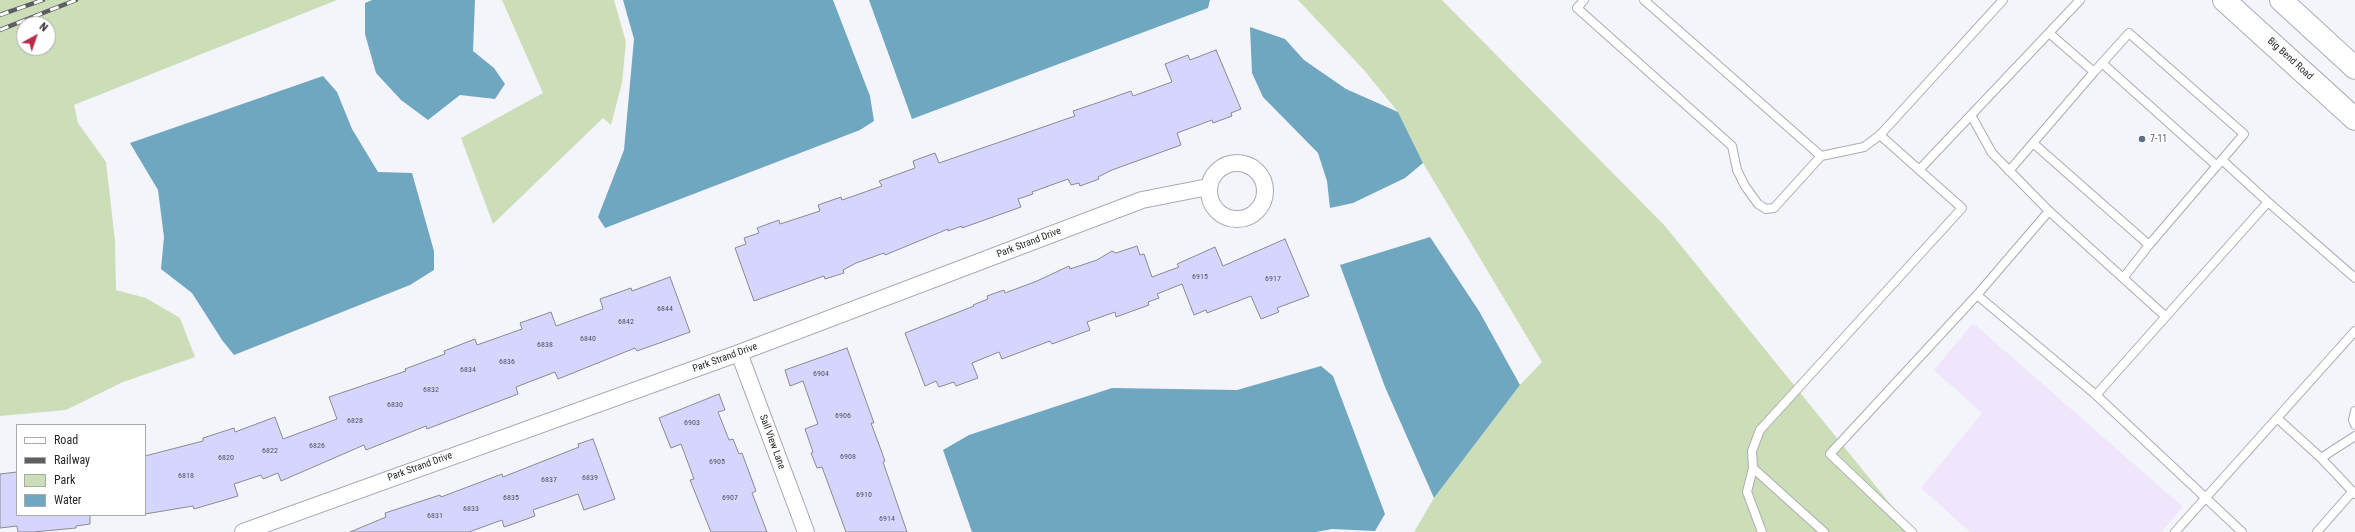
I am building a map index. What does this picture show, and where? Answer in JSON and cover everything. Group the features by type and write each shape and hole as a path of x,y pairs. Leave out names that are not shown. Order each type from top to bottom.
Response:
{"main road":[{"name":"Big Bend Road","path":"2224,0 2355,119"},
{"path":"2281,0 2355,68"}],"street":[{"name":"Park Strand Drive","path":"243,532 739,353 1142,200 1208,187"},
{"name":"Sail View Lane","path":"739,353 806,532"}],"lane":[{"path":"1584,0 1577,8 1732,146 1737,170 1745,186 1758,204 1766,209 1774,208 1821,156 1864,147 1880,135 2003,0"},
{"path":"1644,0 1821,156"},
{"path":"1919,170 2080,0"},
{"path":"2049,32 2094,72"},
{"path":"2009,171 2129,33 2153,58 2221,118 2244,134 2149,245 2124,277"},
{"path":"2102,63 2195,146 2220,163 2268,202 2355,278"},
{"path":"2127,86 2133,79"},
{"path":"2144,100 2150,94"},
{"path":"2162,116 2168,110"},
{"path":"1971,115 1992,153 2009,171 2049,210 2165,316"},
{"path":"2177,130 2184,123"},
{"path":"1762,532 1747,492 1753,468 1752,451 1760,430 1962,208 1880,135"},
{"path":"2195,146 2202,139"},
{"path":"2033,142 2149,245"},
{"path":"2096,395 2268,202"},
{"path":"1912,532 1830,454 1977,295 2049,210"},
{"path":"1977,295 2096,395 2242,532"},
{"path":"2175,532 2355,331"},
{"path":"2355,411 2353,420 2355,425"},
{"path":"2277,418 2321,458 2354,492 2317,532"},
{"path":"2321,458 2355,436"},
{"path":"1753,468 1824,532"}],"shaded area":[{"path":"1973,323 2183,507 2161,532 1970,532 1921,488 1982,413 1934,370"}],"green space":[{"path":"0,0 337,0 74,105 78,123 106,162 115,241 116,290 146,298 180,318 195,357 123,382 66,410 0,416"},
{"path":"502,0 614,0 626,42 622,83 611,125 603,118 493,224 461,138 543,93"},
{"path":"1298,0 1442,0 1665,226 1913,532 1414,532 1434,498 1520,385 1542,362 1423,163 1398,112 1364,70"}],"water":[{"path":"372,0 475,0 473,51 494,68 505,84 495,99 460,95 428,120 401,100 376,73 365,34 365,3"},
{"path":"623,0 833,0 870,96 874,121 860,130 605,228 598,217 624,150 634,39"},
{"path":"869,0 1210,0 1208,8 912,119"},
{"path":"1250,27 1285,39 1304,60 1346,89 1398,112 1423,163 1405,178 1353,203 1330,208 1327,181 1318,153 1263,97 1252,73"},
{"path":"323,76 337,92 352,129 378,172 412,173 434,251 434,270 410,285 234,355 222,340 192,293 161,269 164,237 158,190 130,143"},
{"path":"1430,237 1479,311 1520,385 1434,498 1385,387 1340,265"},
{"path":"1321,366 1333,376 1385,514 1375,531 1332,529 1316,532 972,532 943,450 969,435 1112,388 1237,390"}],"building":[{"path":"1216,50 1241,109 1231,113 1232,116 1213,123 1212,120 1177,133 1181,145 1112,170 1098,177 1099,179 1080,186 1079,183 1071,185 1068,179 1032,192 1033,194 1018,199 1021,207 962,228 962,226 948,231 948,229 885,255 884,253 856,263 843,270 844,273 825,279 824,276 754,301 735,248 746,244 744,238 759,233 757,228 779,220 780,224 820,211 818,205 841,197 842,200 882,186 879,181 915,168 913,161 935,153 939,163 1075,116 1073,111 1131,91 1133,96 1172,82 1165,64 1188,55 1190,60"},
{"path":"1285,239 1309,296 1277,308 1279,312 1261,319 1251,296 1207,313 1206,310 1194,315 1182,284 1157,294 1159,298 1148,302 1149,305 1116,317 1115,312 1087,322 1090,330 1052,344 1050,341 1002,359 999,352 972,363 978,378 956,386 954,382 939,387 936,381 925,386 905,333 974,306 973,305 988,299 987,296 1004,290 1005,293 1037,281 1069,266 1070,269 1097,260 1112,251 1116,253 1137,246 1140,255 1144,254 1152,277 1179,267 1177,264 1215,247 1223,266"},
{"path":"670,277 690,332 637,351 635,348 558,379 555,372 516,387 518,394 427,429 426,426 366,450 364,445 281,481 278,473 263,479 261,475 234,484 238,496 194,509 193,506 146,514 146,456 203,441 203,438 234,428 235,432 275,417 283,439 337,419 329,397 406,371 405,369 445,354 444,351 475,339 477,345 522,329 520,323 551,312 556,326 603,309 600,299 631,288 632,291"},
{"path":"847,348 874,423 871,423 885,461 883,462 907,532 846,532 822,467 817,468 811,453 813,452 805,429 818,424 803,381 790,386 785,370"},
{"path":"719,394 725,410 718,412 729,440 733,439 739,454 742,453 756,491 752,493 767,532 711,532 690,480 694,479 681,444 671,448 659,418"},
{"path":"593,439 615,499 584,510 578,494 533,510 535,516 513,524 504,527 502,520 469,532 350,532 386,517 385,513 440,495 441,497 502,474 503,477 579,447 578,444"},
{"path":"16,472 16,516 90,516 90,524 76,526 76,528 33,532 18,532 17,526 0,528 0,474"}],"railway":[{"path":"0,15 43,0"},
{"path":"0,30 76,0"}],"place":[{"name":"7-11","path":"2142,139"}]}
